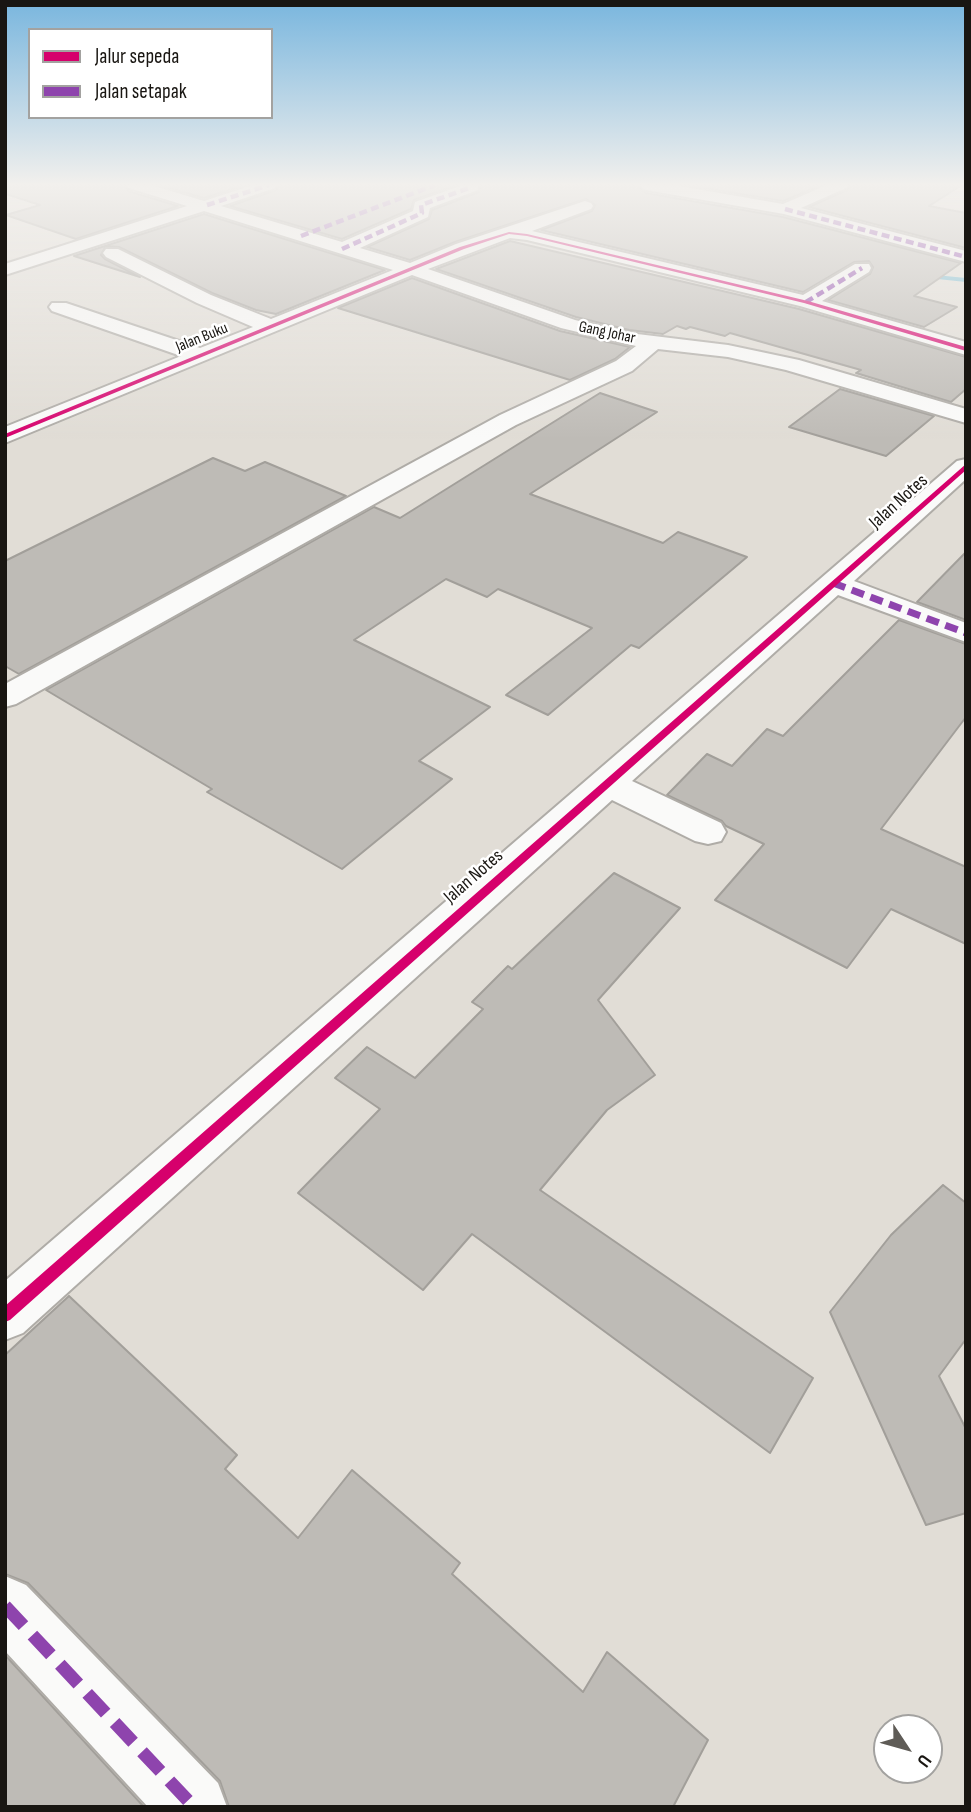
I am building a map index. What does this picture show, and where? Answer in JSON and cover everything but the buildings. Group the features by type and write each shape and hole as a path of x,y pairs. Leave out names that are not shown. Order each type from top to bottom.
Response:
{"street":[{"path":"145,270 204,299 272,327"},
{"name":"Jalan Buku","path":"5,436 411,270"},
{"name":"Gang Johar","path":"411,270 568,324 629,339 728,351 791,365 966,416"},
{"path":"671,270 806,302 966,349"},
{"path":"806,302 859,270"},
{"path":"59,307 201,356"},
{"path":"5,697 508,420 624,366 656,341"},
{"name":"Jalan Notes","path":"5,1315 966,466"},
{"path":"833,583 966,633"},
{"path":"606,783 708,832"},
{"path":"5,1605 194,1807"}],"waterway":[{"path":"918,275 966,280"}],"marked path":[{"path":"806,302 859,270"},
{"path":"833,583 966,633"},
{"path":"5,1606 194,1807"}],"cycle path":[{"path":"5,436 410,270"},
{"path":"671,270 806,302 966,349"},
{"path":"5,1315 966,466"}]}
